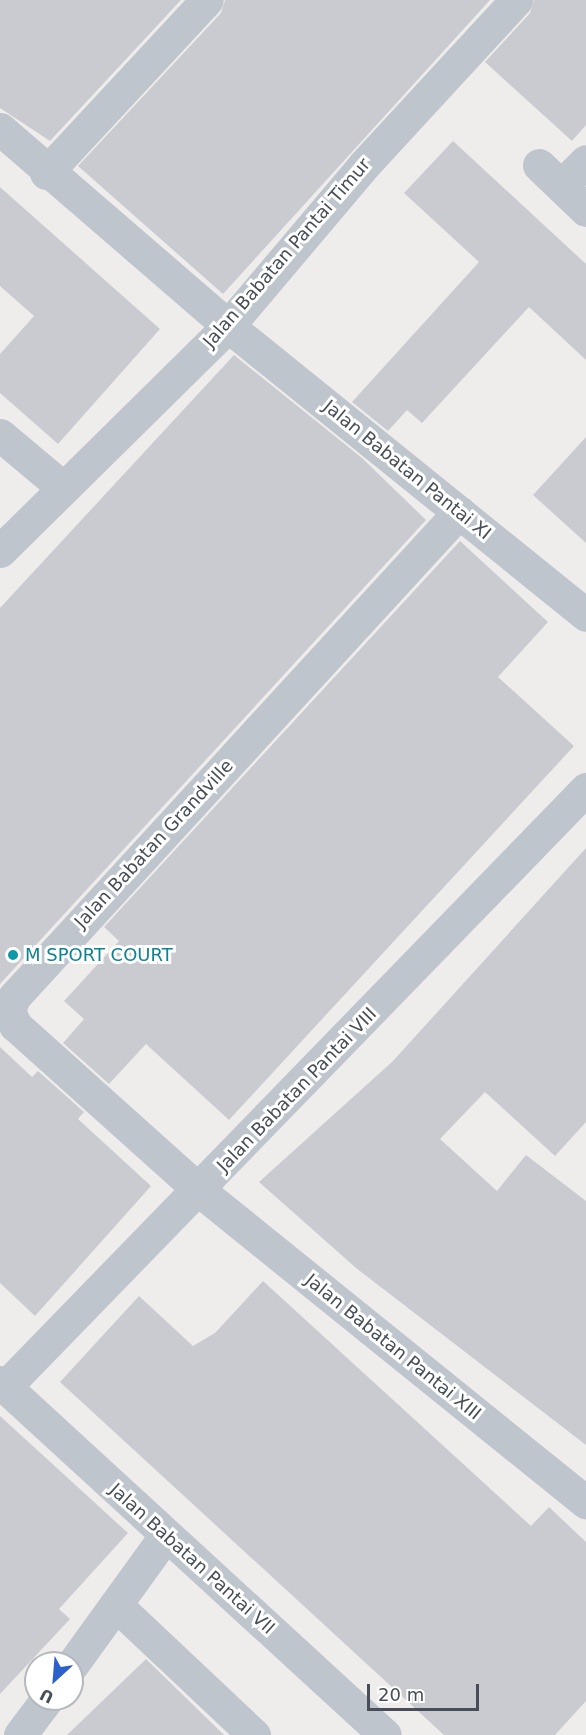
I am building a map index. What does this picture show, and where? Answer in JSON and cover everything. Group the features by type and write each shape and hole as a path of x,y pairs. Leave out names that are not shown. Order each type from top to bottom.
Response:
{"street":[{"path":"46,173 207,0"},
{"name":"Jalan Babatan Pantai Timur","path":"0,551 60,486 228,326 363,166 516,0"},
{"name":"Jalan Babatan Pantai XI","path":"0,129 46,173 228,326 586,615"},
{"path":"586,161 550,176 586,210"},
{"path":"0,435 60,486"},
{"name":"Jalan Babatan Grandville","path":"200,1191 15,1025 9,1010 14,997 459,512"},
{"name":"Jalan Babatan Pantai VIII","path":"3,1385 200,1191 586,789"},
{"name":"Jalan Babatan Pantai XIII","path":"200,1191 586,1503"},
{"name":"Jalan Babatan Pantai VII","path":"3,1385 165,1536 385,1735"},
{"path":"82,1651 165,1536"},
{"path":"116,1605 254,1735"},
{"path":"20,1735 37,1711"}],"building":[{"path":"0,0 181,0 50,141 0,108"},
{"path":"225,0 490,0 223,294 78,166 221,13"},
{"path":"534,0 586,0 586,125 572,141 485,62 530,13"},
{"path":"453,141 586,264 586,360 529,307 422,423 407,410 388,431 352,402 479,262 404,193"},
{"path":"0,187 160,329 58,444 0,393 0,354 34,316 0,286"},
{"path":"234,355 362,458 426,520 0,984 0,608"},
{"path":"586,437 586,543 533,495"},
{"path":"460,541 548,622 498,677 574,746 229,1120 146,1044 109,1084 63,1043 84,1019 64,1001 119,941 104,927"},
{"path":"586,848 586,1122 555,1156 485,1092 440,1139 497,1191 526,1155 586,1201 586,1445 356,1268 259,1182 393,1061"},
{"path":"0,1047 32,1077 38,1071 84,1112 78,1119 151,1186 35,1316 0,1283"},
{"path":"263,1281 531,1526 549,1507 586,1542 586,1701 555,1735 444,1735 60,1382 139,1296 193,1346 215,1333"},
{"path":"0,1416 128,1533 59,1609 70,1619 40,1651 24,1651 24,1668 0,1694"},
{"path":"146,1659 224,1735 67,1735"}],"place":[{"name":"M SPORT COURT","path":"13,955"}]}
